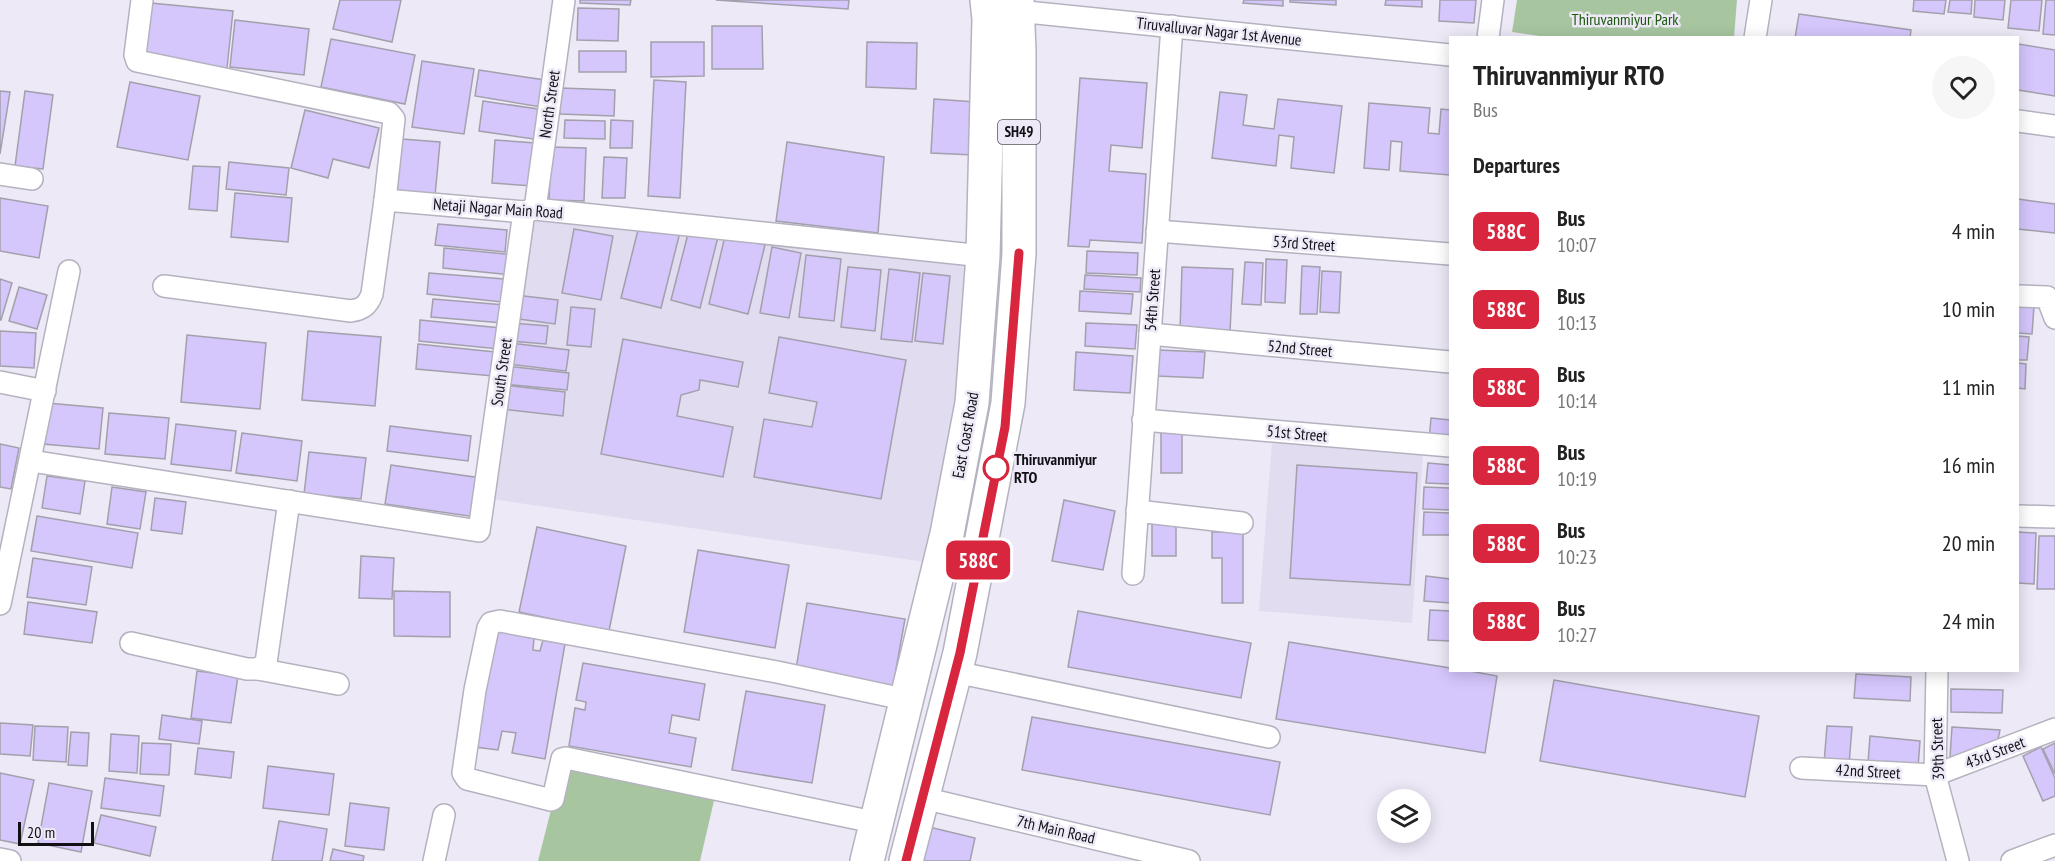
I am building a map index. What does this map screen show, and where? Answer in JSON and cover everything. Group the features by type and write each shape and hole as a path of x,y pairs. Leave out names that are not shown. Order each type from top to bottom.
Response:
{"main road":[{"name":"East Coast Road","path":"867,861 947,534 972,403 1003,8"},
{"name":"SH49","path":"906,861 955,672 1008,403 1019,253 1003,8"}],"street":[{"path":"142,0 135,55 137,61 389,113 394,119 372,294 368,304 361,310 351,311 164,286"},
{"name":"North Street","path":"529,211 564,0"},
{"path":"1488,36 1493,0"},
{"path":"1755,36 1761,0"},
{"name":"Tiruvalluvar Nagar 1st Avenue","path":"1003,8 1449,55"},
{"name":"54th Street","path":"1132,574 1172,26"},
{"path":"2019,122 2055,126"},
{"path":"0,174 32,179"},
{"name":"Netaji Nagar Main Road","path":"385,200 529,211 983,256"},
{"name":"South Street","path":"289,501 479,531 529,211"},
{"name":"53rd Street","path":"1157,231 1449,254"},
{"path":"0,604 69,271"},
{"path":"2019,296 2047,297 2055,318"},
{"name":"52nd Street","path":"1150,334 1449,362"},
{"path":"0,382 45,391"},
{"name":"51st Street","path":"1143,420 1449,446"},
{"path":"31,461 289,501 266,663 258,669"},
{"path":"1137,511 1242,523"},
{"path":"2019,516 2055,517"},
{"path":"878,823 566,758 562,759 553,799 550,800 467,779 463,773 475,690 488,628 491,623 500,621 777,672 908,700"},
{"path":"131,643 247,669 338,684"},
{"path":"955,672 1269,737"},
{"name":"39th Street","path":"1937,672 1935,775 1958,861"},
{"name":"43rd Street","path":"1935,775 2055,729"},
{"name":"42nd Street","path":"1801,768 1935,775"},
{"name":"7th Main Road","path":"923,798 1189,861"},
{"path":"434,861 444,815"},
{"path":"2012,861 2055,845"},
{"path":"0,859 10,861"}],"shaded area":[{"path":"527,218 983,256 939,564 484,498"},
{"path":"1272,442 1423,454 1412,623 1259,611"}],"green space":[{"name":"Thiruvanmiyur Park","path":"1517,0 1737,0 1734,36 1540,36 1512,32"},
{"path":"563,763 716,792 700,861 538,861"}],"building":[{"path":"340,0 401,0 392,42 333,29"},
{"path":"580,0 631,0 630,5 580,3"},
{"path":"716,0 849,0 848,9"},
{"path":"1244,0 1283,0 1283,6 1243,3"},
{"path":"1290,0 1336,0 1336,5 1290,2"},
{"path":"1386,0 1422,0 1422,7 1385,5"},
{"path":"1440,0 1476,0 1474,23 1439,21"},
{"path":"1914,0 1946,0 1944,14 1913,11"},
{"path":"1950,0 1972,0 1971,14 1948,12"},
{"path":"1975,0 2005,0 2003,20 1974,17"},
{"path":"2011,0 2042,0 2039,31 2008,28"},
{"path":"2046,0 2055,0 2055,35 2043,34"},
{"path":"151,3 233,11 227,68 145,59"},
{"path":"578,8 619,9 618,41 577,40"},
{"path":"1799,14 1911,30 1910,36 1795,36"},
{"path":"235,20 309,29 304,75 230,67"},
{"path":"712,26 762,26 763,69 712,69"},
{"path":"331,39 415,55 405,104 321,87"},
{"path":"651,42 704,42 704,76 651,77"},
{"path":"867,42 917,43 916,89 866,87"},
{"path":"2019,44 2055,50 2055,96 2019,90"},
{"path":"579,51 626,51 626,72 579,72"},
{"path":"422,61 474,69 464,134 412,127"},
{"path":"479,70 545,80 541,107 475,96"},
{"path":"1080,78 1147,83 1142,148 1111,145 1109,171 1146,174 1142,243 1090,240 1089,247 1068,246"},
{"path":"654,80 686,82 680,198 648,196"},
{"path":"130,82 200,96 188,160 117,147"},
{"path":"561,88 615,90 614,116 560,114"},
{"path":"0,91 10,92 0,154"},
{"path":"25,91 53,95 43,169 15,166"},
{"path":"1220,92 1247,95 1243,125 1274,129 1278,99 1342,106 1334,173 1291,168 1294,137 1279,135 1276,166 1212,158"},
{"path":"934,99 976,102 973,155 931,153"},
{"path":"483,101 545,110 540,140 479,131"},
{"path":"1369,103 1430,108 1428,133 1439,134 1441,109 1449,110 1449,175 1400,171 1402,142 1391,141 1389,170 1364,168"},
{"path":"305,110 379,128 369,168 333,159 328,178 291,168"},
{"path":"565,120 605,121 605,139 564,138"},
{"path":"611,120 633,121 632,148 610,148"},
{"path":"402,139 440,142 435,196 397,193"},
{"path":"495,140 536,143 533,186 492,183"},
{"path":"787,142 884,157 878,233 776,221"},
{"path":"551,147 586,148 584,201 549,200"},
{"path":"604,157 627,158 625,198 602,198"},
{"path":"229,162 289,168 286,195 226,189"},
{"path":"193,166 220,167 217,211 189,209"},
{"path":"235,193 292,198 288,242 231,237"},
{"path":"0,198 48,206 39,258 0,251"},
{"path":"2019,199 2055,204 2055,233 2019,229"},
{"path":"640,222 680,232 661,308 621,298"},
{"path":"438,224 507,230 505,252 435,245"},
{"path":"574,229 613,236 601,300 562,293"},
{"path":"689,230 718,237 700,308 671,300"},
{"path":"725,236 765,245 748,314 709,304"},
{"path":"772,247 801,253 789,318 760,313"},
{"path":"444,248 515,255 512,275 443,268"},
{"path":"1087,251 1138,253 1137,275 1086,273"},
{"path":"806,255 841,259 834,321 799,317"},
{"path":"1266,259 1287,260 1285,303 1265,302"},
{"path":"1245,262 1263,263 1261,305 1242,304"},
{"path":"1302,266 1320,267 1317,314 1300,314"},
{"path":"848,267 881,270 875,331 841,327"},
{"path":"1182,267 1233,269 1230,332 1180,330"},
{"path":"889,269 920,273 912,342 881,339"},
{"path":"1322,271 1341,272 1339,313 1320,312"},
{"path":"429,273 504,279 502,302 427,294"},
{"path":"923,273 950,276 943,344 915,341"},
{"path":"1085,275 1141,278 1140,292 1084,289"},
{"path":"0,279 12,283 1,320 0,320"},
{"path":"19,287 47,295 37,329 9,321"},
{"path":"1080,291 1133,294 1131,314 1079,311"},
{"path":"515,295 558,300 555,324 512,318"},
{"path":"433,299 505,305 503,323 431,317"},
{"path":"2019,305 2034,306 2032,334 2019,333"},
{"path":"571,307 595,309 591,347 567,345"},
{"path":"420,320 501,328 499,349 419,341"},
{"path":"512,323 548,326 546,344 510,341"},
{"path":"1086,323 1137,325 1135,349 1085,346"},
{"path":"0,331 36,333 34,368 0,366"},
{"path":"308,331 381,337 375,406 302,400"},
{"path":"187,335 266,343 260,409 181,402"},
{"path":"2019,336 2029,337 2027,360 2019,360"},
{"path":"779,337 906,360 881,499 754,477 764,419 812,427 817,402 769,393"},
{"path":"623,339 743,362 738,387 700,380 699,390 681,395 677,416 733,427 723,477 601,454"},
{"path":"510,343 569,350 566,371 507,364"},
{"path":"418,344 495,352 493,376 416,369"},
{"path":"1158,350 1205,352 1203,378 1157,376"},
{"path":"1076,352 1133,356 1130,393 1074,390"},
{"path":"2019,363 2026,364 2025,389 2019,388"},
{"path":"506,366 569,373 567,390 504,384"},
{"path":"504,385 565,392 563,416 501,409"},
{"path":"47,403 103,408 99,449 43,444"},
{"path":"109,413 169,418 165,459 105,454"},
{"path":"1431,418 1449,420 1449,443 1429,441"},
{"path":"176,424 236,431 231,471 171,464"},
{"path":"390,426 471,436 468,461 387,451"},
{"path":"1161,431 1182,431 1182,473 1161,473"},
{"path":"242,433 302,441 297,481 236,473"},
{"path":"0,444 19,448 11,489 0,487"},
{"path":"309,452 366,458 361,499 304,494"},
{"path":"1428,463 1449,465 1449,484 1426,483"},
{"path":"391,465 481,478 476,517 385,504"},
{"path":"1297,465 1417,473 1410,585 1290,578"},
{"path":"47,476 85,481 80,514 42,508"},
{"path":"112,487 146,492 140,529 107,524"},
{"path":"1424,487 1449,488 1449,510 1423,509"},
{"path":"155,498 186,502 182,534 151,530"},
{"path":"1064,500 1115,511 1103,570 1052,561"},
{"path":"1424,512 1449,513 1449,535 1423,535"},
{"path":"37,516 138,533 132,568 31,551"},
{"path":"1152,522 1176,522 1176,556 1152,556"},
{"path":"537,527 626,546 609,631 519,612"},
{"path":"1212,532 1243,532 1243,603 1222,603 1222,558 1212,558"},
{"path":"2019,532 2036,533 2034,584 2019,583"},
{"path":"2039,536 2055,536 2055,589 2037,589"},
{"path":"698,550 789,565 775,648 684,632"},
{"path":"361,556 394,558 392,599 359,598"},
{"path":"33,558 92,567 86,605 27,597"},
{"path":"1426,576 1449,579 1449,603 1424,601"},
{"path":"394,591 450,592 450,637 394,636"},
{"path":"28,602 97,612 92,643 24,634"},
{"path":"807,603 905,619 893,686 796,669"},
{"path":"1430,610 1449,611 1449,641 1428,640"},
{"path":"1078,611 1251,643 1241,698 1068,667"},
{"path":"496,626 526,631 525,637 534,638 533,650 540,651 543,640 552,642 553,636 566,638 545,759 512,753 516,733 502,731 498,750 475,747"},
{"path":"1289,642 1449,668 1449,672 1476,672 1497,676 1485,753 1276,719"},
{"path":"583,663 705,684 699,720 672,715 669,733 696,738 691,767 569,746 575,708 585,710 586,702 576,700"},
{"path":"197,671 238,676 231,723 191,718"},
{"path":"1856,674 1911,677 1910,701 1854,698"},
{"path":"1554,680 1759,716 1745,797 1540,761"},
{"path":"1951,689 2003,690 2002,713 1951,712"},
{"path":"746,691 825,705 812,783 732,770"},
{"path":"162,715 202,721 199,744 159,739"},
{"path":"1032,717 1280,762 1270,815 1022,770"},
{"path":"0,723 33,725 30,756 0,754"},
{"path":"35,726 68,727 66,762 33,760"},
{"path":"1827,726 1852,727 1849,765 1824,763"},
{"path":"1952,727 2000,730 1996,749 1950,757"},
{"path":"71,732 89,733 87,766 68,765"},
{"path":"111,734 139,736 137,773 109,771"},
{"path":"1870,736 1920,741 1918,768 1868,763"},
{"path":"142,743 171,744 169,775 140,774"},
{"path":"2055,743 2055,774 2043,749"},
{"path":"2041,747 2055,778 2055,796 2043,801 2023,756"},
{"path":"198,748 234,752 231,778 195,774"},
{"path":"268,766 334,774 329,815 263,808"},
{"path":"0,773 34,780 20,844 0,840"},
{"path":"105,778 164,786 160,816 101,808"},
{"path":"49,783 92,791 81,852 38,843"},
{"path":"350,803 389,808 384,850 345,846"},
{"path":"101,815 156,827 150,856 94,843"},
{"path":"279,821 327,829 322,861 272,861"},
{"path":"925,826 975,838 970,861 917,861"},
{"path":"333,849 364,856 363,861 330,861"}],"bus line":[{"name":"588C","path":"906,861 960,653 1005,427 1019,253"}],"place":[{"name":"Thiruvanmiyur RTO","path":"996,468"}]}
